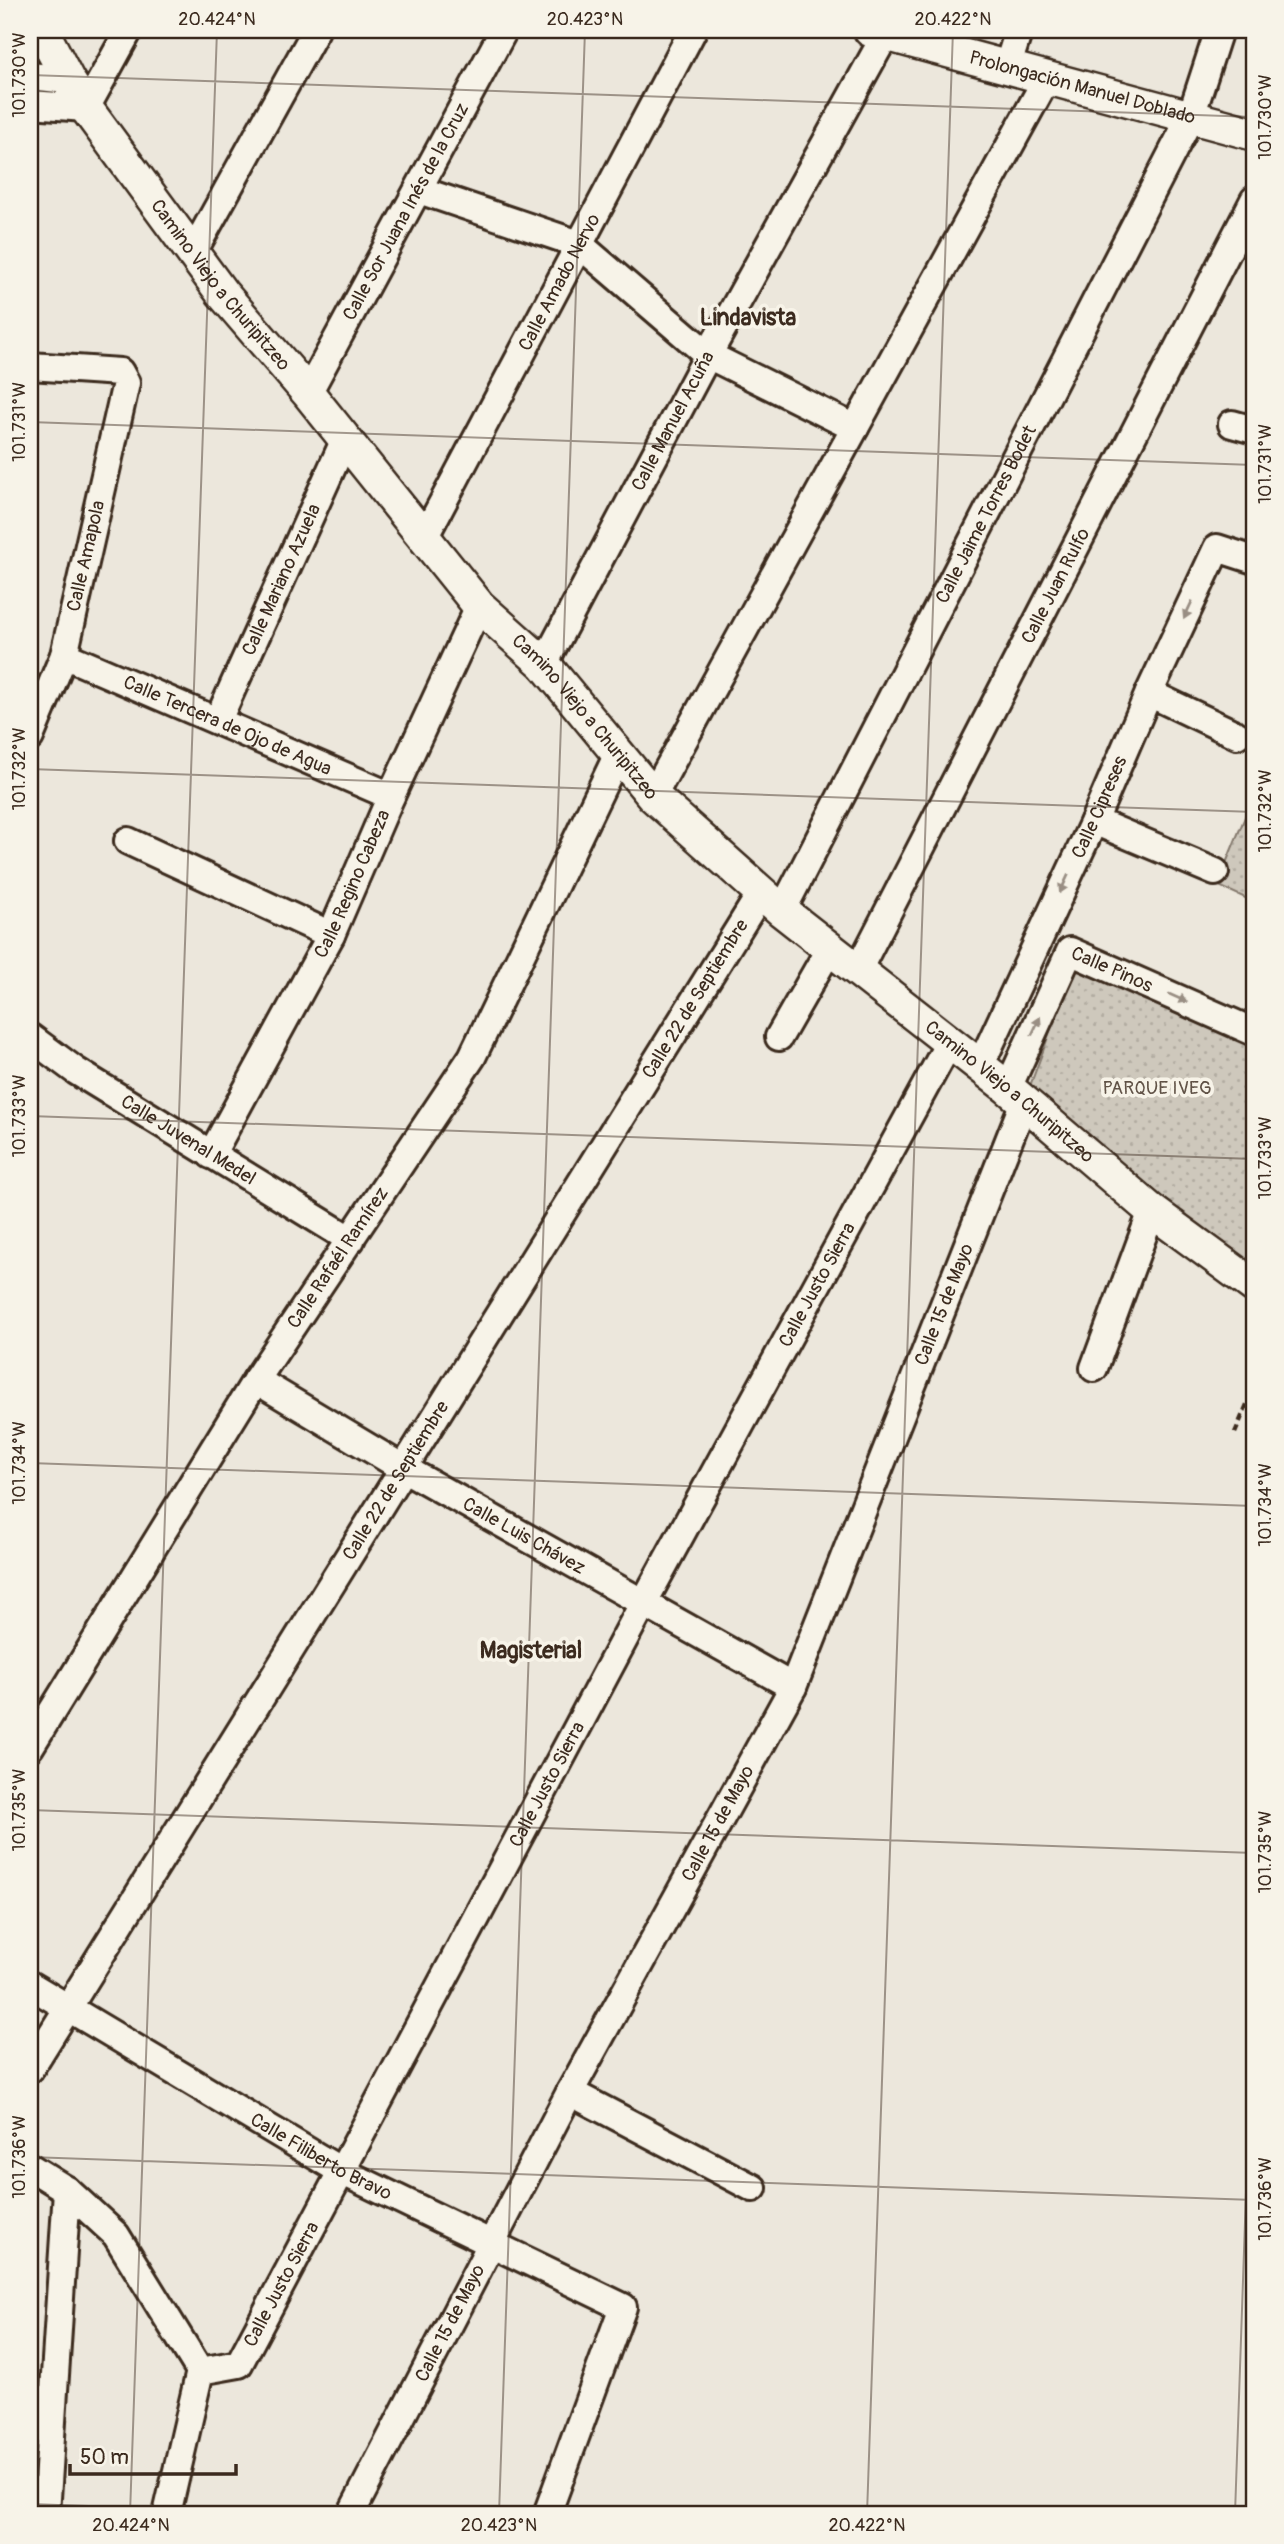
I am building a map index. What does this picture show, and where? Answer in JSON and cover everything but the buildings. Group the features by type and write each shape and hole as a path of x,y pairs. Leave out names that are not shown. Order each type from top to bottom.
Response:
{"street":[{"name":"Camino Viejo a Churipitzeo","path":"42,30 86,108 222,293 308,393 479,606 544,664 653,796 772,902 1016,1095 1152,1211 1254,1286"},
{"path":"30,104 86,108 130,30"},
{"path":"192,254 316,30"},
{"name":"Calle Sor Juana Inés de la Cruz","path":"308,393 504,30"},
{"name":"Calle Amado Nervo","path":"425,536 693,30"},
{"path":"1007,68 1019,30"},
{"name":"Calle Jaime Torres Bodet","path":"772,902 1191,116 1219,30"},
{"name":"Prolongación Manuel Doblado","path":"878,32 1254,134"},
{"name":"Calle Manuel Acuña","path":"544,664 878,32"},
{"path":"30,76 68,80"},
{"path":"653,796 1047,78"},
{"path":"419,190 579,244 708,355 855,428"},
{"name":"Calle Juan Rulfo","path":"858,970 1254,200"},
{"name":"Calle Amapola","path":"30,366 120,372 126,383 64,655 30,737"},
{"name":"Calle Mariano Azuela","path":"218,720 345,439"},
{"name":"Calle Cipreses","path":"980,1066 1217,548 1254,560"},
{"name":"Calle Regino Cabeza","path":"211,1155 331,935 391,796 479,606"},
{"name":"Calle Tercera de Ojo de Agua","path":"64,655 391,796"},
{"path":"1149,693 1237,735"},
{"name":"Calle Rafaél Ramírez","path":"30,1747 256,1380 472,1057 618,754"},
{"path":"1094,821 1215,872"},
{"path":"128,841 331,935"},
{"name":"Calle 22 de Septiembre","path":"30,2069 403,1468 772,902"},
{"path":"779,1037 830,948"},
{"name":"Calle Pinos","path":"1016,1095 1070,951 1254,1032"},
{"name":"Calle Juvenal Medel","path":"30,1037 76,1071 351,1240"},
{"name":"Calle Justo Sierra","path":"200,2371 239,2364 644,1602 949,1043"},
{"name":"Calle 15 de Mayo","path":"351,2514 570,2092 793,1687 1016,1095"},
{"path":"1094,1368 1152,1211"},
{"name":"Calle Luis Chávez","path":"256,1380 403,1468 793,1687"},
{"name":"Calle Filiberto Bravo","path":"30,1985 341,2171 623,2307 547,2514"},
{"path":"570,2092 753,2188"},
{"path":"30,2167 67,2190 116,2235 200,2371 167,2514"},
{"path":"46,2514 67,2190"}],"path":[{"path":"1235,1433 1254,1388"}],"green space":[{"path":"1254,795 1254,902 1217,885"},
{"name":"PARQUE IVEG","path":"1077,949 1254,1028 1254,1284 1024,1102"}],"district":[{"name":"Lindavista","path":"748,317"},
{"name":"Magisterial","path":"531,1650"}]}
